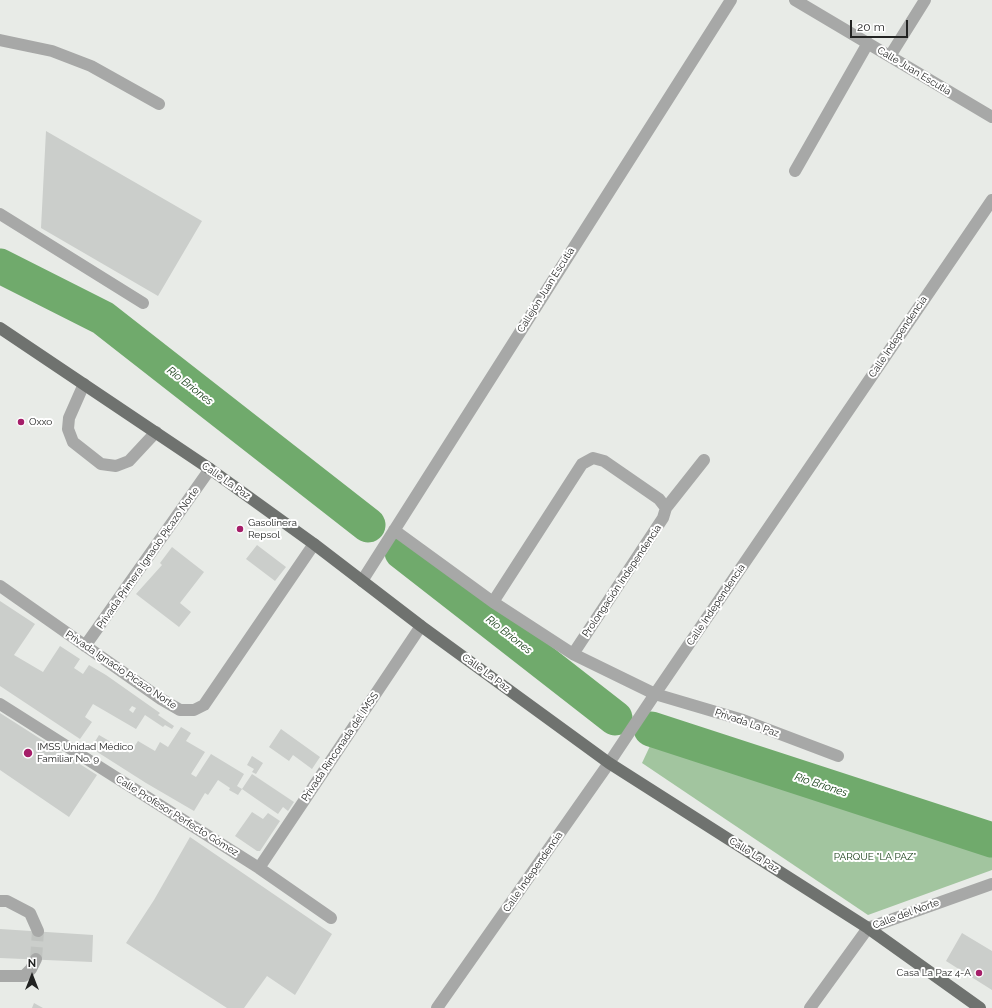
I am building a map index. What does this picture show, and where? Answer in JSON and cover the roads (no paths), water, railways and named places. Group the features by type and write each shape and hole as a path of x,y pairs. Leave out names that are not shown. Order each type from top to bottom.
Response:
{"main road":[{"name":"Calle La Paz","path":"0,328 210,469 314,544 421,626 609,763 868,928 980,1008"}],"street":[{"name":"Callejón Juan Escutia","path":"362,580 731,0"},
{"name":"Calle Juan Escutia","path":"795,0 992,117"},
{"path":"890,56 925,0"},
{"path":"0,40 52,51 84,64 159,104"},
{"path":"795,171 868,43"},
{"name":"Calle Independencia","path":"437,1008 609,763 992,200"},
{"path":"0,214 143,303"},
{"path":"84,384 70,418 68,429 72,442 101,464 116,466 129,461 156,432"},
{"path":"493,602 582,464 593,458 604,461 659,499 666,508"},
{"name":"Prolongación Independencia","path":"573,654 663,518 666,508 704,460"},
{"name":"Privada Primera Ignacio Picazo Norte","path":"85,646 210,469"},
{"path":"394,530 493,602 573,654 655,694"},
{"name":"Privada Ignacio Picazo Norte","path":"0,586 161,699 180,710 194,710 204,704 314,544"},
{"name":"Privada Rinconada del IMSS","path":"259,868 421,626"},
{"name":"Privada La Paz","path":"655,694 742,720 838,756"},
{"name":"Calle Profesor Perfecto Gómez","path":"0,704 259,868 331,918"},
{"name":"Calle del Norte","path":"810,1008 868,928 992,884"},
{"path":"0,901 7,901 30,914 38,931"},
{"path":"0,976 24,976 31,969 36,960"}],"waterway":[{"name":"Rio Briones","path":"0,266 103,318 368,525"},
{"name":"Rio Briones","path":"402,552 615,718"},
{"name":"Rio Briones","path":"651,729 992,840"}],"tunnel":[{"path":"36,959 38,931"}],"place":[{"name":"Oxxo","path":"21,422"},
{"name":"Gasolinera Repsol","path":"240,529"},
{"name":"IMSS Unidad Médico Familiar No. 9","path":"28,753"},
{"name":"Casa La Paz 4-A","path":"979,973"}],"park label":[{"name":"PARQUE \"LA PAZ\"","path":"875,857"}]}
